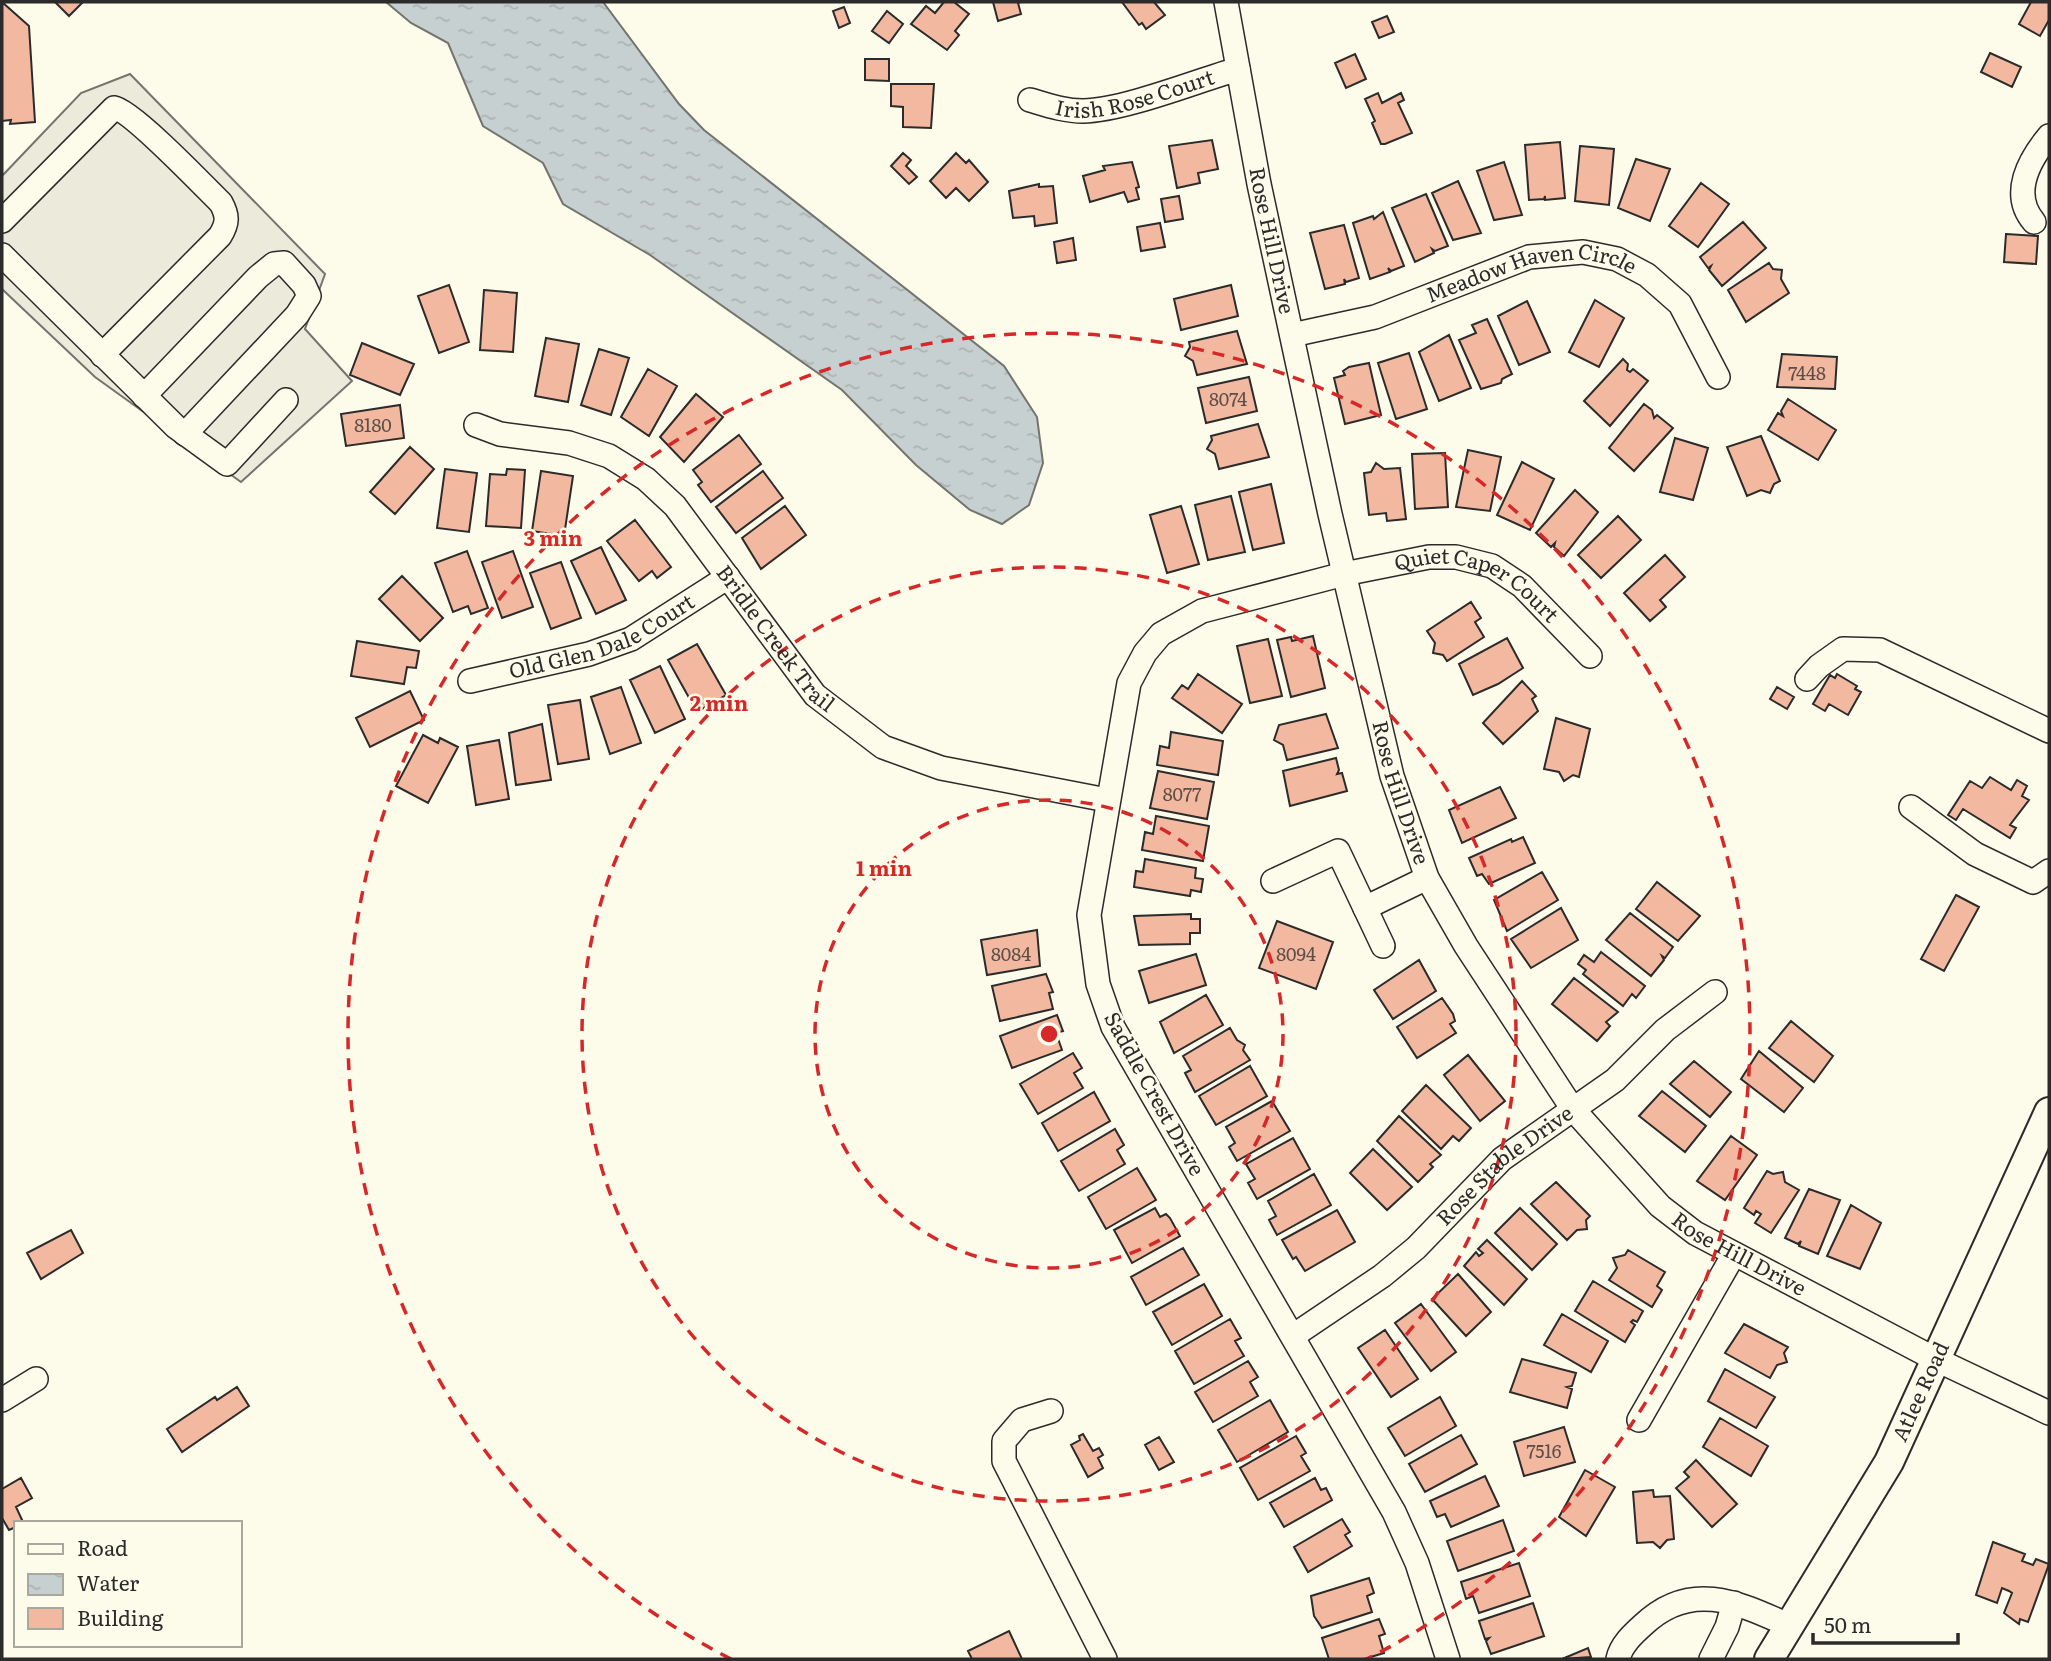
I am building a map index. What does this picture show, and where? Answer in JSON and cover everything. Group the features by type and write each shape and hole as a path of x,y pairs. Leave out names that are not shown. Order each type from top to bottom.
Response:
{"main road":[{"name":"Atlee Road","path":"1769,1659 1889,1462 2049,1112"}],"street":[{"name":"Rose Hill Drive","path":"1226,2 1292,335 1344,574 1392,776 1427,878 1466,946 1572,1108 1660,1206 1695,1233 1734,1254 1936,1359 2049,1413"},
{"name":"Irish Rose Court","path":"1030,100 1082,111 1105,108 1238,68"},
{"path":"2,220 114,108 120,108 221,203 227,213 227,224 220,236 102,355"},
{"path":"2034,222 2022,202 2022,188 2028,169 2049,136"},
{"name":"Meadow Haven Circle","path":"1292,335 1375,317 1529,257 1583,252 1617,259 1647,275 1680,304 1718,377"},
{"path":"2,255 144,396 185,434 227,464 286,400"},
{"path":"144,396 258,277 274,264 284,263 304,285 309,296 297,315 185,434"},
{"name":"Bridle Creek Trail","path":"476,425 500,434 569,443 609,456 646,479 675,506 815,695 883,747 941,768 1107,800"},
{"name":"Quiet Caper Court","path":"1344,574 1429,557 1455,557 1492,566 1522,586 1590,656"},
{"name":"Saddle Crest Drive","path":"1344,574 1202,611 1161,634 1145,653 1129,683 1089,915 1098,984 1113,1027 1394,1512 1417,1563 1448,1659"},
{"name":"Old Glen Dale Court","path":"470,681 589,654 631,639 728,578"},
{"path":"1807,680 1819,666 1843,649 1880,650 2049,731"},
{"path":"1911,807 1975,854 2033,882 2049,870"},
{"path":"1273,881 1338,851 1383,946"},
{"path":"1365,908 1427,878"},
{"name":"Rose Stable Drive","path":"1293,1336 1382,1276 1416,1248 1502,1159 1615,1080 1665,1030 1715,992"},
{"path":"1639,1420 1734,1254"},
{"path":"2,1400 36,1379"},
{"path":"1051,1411 1022,1420 1004,1441 1004,1461 1105,1659"},
{"path":"1618,1659 1631,1636 1659,1609 1688,1600 1712,1597 1788,1625"},
{"path":"1711,1659 1727,1627 1734,1603"}],"shaded area":[{"path":"130,74 325,274 305,329 352,381 241,482 95,377 2,289 2,176 81,93"}],"water":[{"path":"386,2 603,2 679,104 704,130 1004,366 1037,417 1043,463 1029,505 1002,524 970,510 916,465 842,390 650,255 563,204 543,163 483,126 448,43 411,23"}],"building":[{"path":"2,2 29,26 35,122 10,124 11,120 2,121"},
{"path":"55,2 83,2 69,16"},
{"path":"944,2 954,2 969,14 955,31 959,35 947,50 911,24 926,6 935,13"},
{"path":"993,2 1021,2 1018,3 1021,14 998,21"},
{"path":"1122,2 1154,2 1165,15 1146,29 1142,23 1139,25"},
{"path":"2031,2 2049,2 2049,20 2040,36 2019,24"},
{"path":"844,7 850,23 839,28 833,11"},
{"path":"887,11 903,24 889,43 872,31"},
{"path":"1387,16 1394,32 1379,38 1372,22"},
{"path":"1990,53 2021,67 2012,87 1981,72"},
{"path":"1355,54 1366,79 1346,88 1335,63"},
{"path":"865,59 889,59 889,81 865,80"},
{"path":"891,84 934,84 931,128 903,127 903,107 891,106"},
{"path":"1378,93 1382,103 1401,93 1404,100 1398,103 1412,133 1381,144 1365,99"},
{"path":"1212,140 1218,169 1198,173 1200,183 1177,188 1169,146"},
{"path":"1560,142 1565,198 1545,200 1545,196 1544,199 1529,200 1525,145"},
{"path":"1580,146 1614,149 1609,205 1575,201"},
{"path":"903,153 911,160 906,166 917,177 909,184 891,166"},
{"path":"956,153 966,163 969,160 988,182 969,201 956,188 946,198 930,181"},
{"path":"1636,159 1670,169 1650,221 1618,208"},
{"path":"1132,162 1139,187 1136,188 1139,199 1128,202 1124,192 1090,202 1083,176 1105,170 1103,166"},
{"path":"1504,162 1522,215 1494,220 1477,171"},
{"path":"1458,181 1481,233 1453,240 1432,193"},
{"path":"1701,183 1729,204 1698,247 1669,226"},
{"path":"1039,184 1039,187 1053,186 1057,223 1035,226 1034,216 1013,218 1009,191"},
{"path":"1426,194 1448,246 1435,251 1432,249 1434,253 1415,262 1392,208"},
{"path":"1179,196 1183,219 1165,222 1161,199"},
{"path":"1383,212 1404,266 1391,271 1388,268 1390,272 1370,279 1353,223 1373,216 1374,219"},
{"path":"1743,222 1766,248 1722,286 1709,270 1711,266 1708,268 1700,257"},
{"path":"1160,223 1165,247 1141,251 1137,227"},
{"path":"1344,225 1359,278 1346,282 1344,279 1345,284 1325,289 1310,233"},
{"path":"2006,234 2038,236 2036,264 2004,262"},
{"path":"1073,238 1076,260 1057,263 1054,242"},
{"path":"1769,263 1773,269 1782,270 1781,279 1789,293 1746,322 1728,290"},
{"path":"449,285 469,342 439,353 418,296"},
{"path":"1231,285 1238,316 1181,330 1174,299"},
{"path":"484,290 517,293 513,352 480,350"},
{"path":"1595,300 1624,318 1599,367 1569,352"},
{"path":"1527,301 1550,352 1519,365 1498,316"},
{"path":"1487,319 1512,374 1502,379 1501,383 1481,389 1459,340 1476,333 1472,325"},
{"path":"1237,331 1247,364 1197,375 1193,361 1185,356 1190,347 1189,342"},
{"path":"1449,335 1471,388 1439,401 1419,352"},
{"path":"546,338 579,344 568,402 535,396"},
{"path":"362,343 414,364 400,395 350,375"},
{"path":"599,349 629,358 611,415 581,405"},
{"path":"1409,353 1427,409 1396,419 1378,363"},
{"path":"1782,354 1837,357 1835,389 1777,387"},
{"path":"1623,359 1628,364 1627,370 1630,372 1633,369 1648,381 1610,426 1584,401"},
{"path":"1369,363 1381,415 1345,424 1334,378 1345,375 1343,371 1349,367"},
{"path":"648,369 677,386 649,436 621,417"},
{"path":"1249,377 1257,411 1206,423 1198,388"},
{"path":"696,394 723,417 684,462 660,437"},
{"path":"1788,399 1836,430 1818,460 1768,430 1778,413 1783,416 1781,411"},
{"path":"1644,404 1652,410 1654,418 1657,415 1673,428 1634,471 1609,448"},
{"path":"400,405 404,438 346,446 341,414"},
{"path":"1258,424 1269,457 1219,469 1215,454 1207,449 1212,440 1211,436"},
{"path":"739,435 761,464 711,502 698,485 702,482 693,470"},
{"path":"1761,436 1780,481 1774,484 1770,493 1761,490 1747,496 1727,447"},
{"path":"1675,438 1708,448 1693,500 1660,492"},
{"path":"410,447 434,469 395,514 370,492"},
{"path":"1468,450 1501,457 1490,511 1456,507"},
{"path":"1445,453 1448,507 1415,509 1412,454"},
{"path":"1522,462 1554,479 1530,530 1497,515"},
{"path":"1376,463 1384,469 1400,468 1406,519 1387,521 1386,513 1369,515 1364,473 1371,472"},
{"path":"445,469 477,473 469,532 437,528"},
{"path":"507,469 525,470 521,528 486,526 490,474 506,475"},
{"path":"541,471 573,476 564,536 532,531"},
{"path":"763,471 783,498 736,533 716,507"},
{"path":"1271,484 1284,543 1253,550 1239,492"},
{"path":"1575,490 1598,512 1564,556 1554,547 1555,543 1551,547 1536,533"},
{"path":"1231,496 1245,552 1208,560 1195,505"},
{"path":"785,506 806,535 761,569 742,538"},
{"path":"1181,506 1199,564 1167,573 1150,515"},
{"path":"1618,516 1641,540 1601,578 1578,555"},
{"path":"635,520 671,567 657,578 652,571 639,581 607,541"},
{"path":"601,547 626,600 596,614 571,561"},
{"path":"467,551 488,608 471,614 468,606 453,612 435,563"},
{"path":"513,551 533,607 502,618 482,562"},
{"path":"1665,555 1685,577 1660,600 1666,607 1650,621 1624,593"},
{"path":"561,562 581,618 551,629 530,573"},
{"path":"402,576 443,618 420,641 379,599"},
{"path":"1471,602 1481,618 1475,622 1484,637 1447,661 1443,655 1433,653 1435,643 1427,631"},
{"path":"1313,636 1325,688 1291,697 1277,640 1291,637 1292,641"},
{"path":"1507,638 1523,668 1498,684 1473,695 1459,664"},
{"path":"1268,639 1282,696 1250,703 1237,646"},
{"path":"357,641 419,651 416,668 407,667 404,684 351,676"},
{"path":"697,644 726,695 697,712 668,660"},
{"path":"660,666 685,719 655,733 630,680"},
{"path":"1198,674 1242,704 1222,733 1172,698 1182,685 1188,689"},
{"path":"1837,674 1857,686 1855,689 1861,692 1848,715 1829,704 1825,711 1813,704 1830,675 1835,678"},
{"path":"1522,681 1536,696 1532,699 1538,711 1503,744 1483,723"},
{"path":"621,687 641,743 610,754 591,697"},
{"path":"1777,687 1794,697 1787,709 1770,699"},
{"path":"410,691 424,720 370,747 356,718"},
{"path":"580,700 589,759 558,764 548,705"},
{"path":"1326,714 1338,748 1287,760 1283,745 1274,740 1279,725"},
{"path":"1556,718 1590,729 1579,777 1573,775 1564,781 1559,772 1544,769"},
{"path":"542,724 551,780 516,785 509,733"},
{"path":"1171,732 1223,741 1218,775 1157,765 1160,746 1169,748"},
{"path":"423,735 438,743 440,738 458,747 428,803 396,786"},
{"path":"499,740 509,799 476,805 467,746"},
{"path":"1336,758 1339,770 1337,774 1342,773 1347,791 1290,806 1283,771"},
{"path":"1158,771 1214,782 1207,819 1150,808"},
{"path":"1990,777 2011,790 2017,780 2027,786 2022,796 2029,800 2010,825 2016,828 2010,838 1963,809 1956,820 1948,815 1970,781 1982,788"},
{"path":"1500,787 1516,818 1462,843 1449,810"},
{"path":"1156,816 1209,826 1203,861 1142,850 1145,832 1153,834"},
{"path":"1523,837 1535,863 1489,884 1482,874 1477,876 1469,858 1511,839 1512,842"},
{"path":"1145,859 1196,868 1195,878 1203,879 1201,892 1191,890 1190,896 1134,887 1136,871 1143,872"},
{"path":"1542,872 1558,900 1507,931 1494,900"},
{"path":"1657,882 1700,916 1678,941 1636,909"},
{"path":"1956,895 1979,907 1944,971 1921,959"},
{"path":"1561,908 1578,940 1531,968 1511,939"},
{"path":"1630,913 1673,947 1665,958 1662,956 1664,960 1651,976 1606,940"},
{"path":"1191,914 1191,919 1200,919 1200,933 1190,933 1190,944 1139,945 1134,916"},
{"path":"1277,921 1333,942 1316,989 1259,968"},
{"path":"1037,930 1040,966 987,975 981,940"},
{"path":"1601,952 1645,986 1636,998 1632,994 1623,1006 1583,974 1586,970 1578,964 1584,955 1594,962"},
{"path":"1196,954 1206,985 1149,1003 1139,971"},
{"path":"1419,960 1436,991 1393,1019 1374,990"},
{"path":"1046,974 1053,992 1049,993 1053,1009 1000,1021 992,986"},
{"path":"1574,978 1618,1012 1606,1022 1610,1026 1597,1041 1552,1004"},
{"path":"1206,995 1223,1025 1174,1053 1160,1022"},
{"path":"1442,998 1453,1014 1455,1021 1450,1024 1456,1033 1417,1058 1397,1027"},
{"path":"1057,1015 1063,1031 1056,1033 1062,1050 1012,1068 1000,1036"},
{"path":"1791,1021 1833,1056 1814,1082 1769,1048"},
{"path":"1230,1028 1237,1040 1245,1045 1243,1050 1250,1060 1195,1092 1185,1073 1191,1070 1183,1056"},
{"path":"1759,1051 1803,1088 1784,1112 1741,1079"},
{"path":"1073,1053 1082,1068 1074,1073 1083,1088 1038,1114 1020,1084"},
{"path":"1468,1055 1505,1101 1480,1121 1444,1075"},
{"path":"1694,1061 1731,1092 1710,1117 1670,1084"},
{"path":"1250,1066 1267,1096 1216,1125 1199,1096"},
{"path":"1426,1085 1471,1128 1459,1141 1453,1136 1441,1149 1402,1111"},
{"path":"1662,1091 1706,1126 1685,1152 1639,1116"},
{"path":"1094,1092 1110,1121 1058,1151 1042,1123"},
{"path":"1272,1101 1290,1131 1237,1161 1229,1147 1235,1143 1226,1127"},
{"path":"1399,1116 1441,1155 1430,1164 1433,1167 1418,1182 1377,1141"},
{"path":"1115,1129 1124,1145 1117,1150 1125,1164 1079,1191 1061,1161"},
{"path":"1731,1136 1757,1155 1725,1200 1697,1181"},
{"path":"1293,1138 1310,1169 1257,1199 1248,1183 1255,1179 1246,1164"},
{"path":"1373,1149 1412,1187 1387,1210 1350,1173"},
{"path":"1137,1168 1156,1200 1106,1229 1088,1197"},
{"path":"1767,1171 1773,1174 1783,1172 1785,1182 1799,1190 1771,1233 1755,1223 1761,1214 1756,1211 1754,1215 1744,1208"},
{"path":"1314,1174 1331,1205 1277,1235 1269,1220 1276,1216 1268,1201"},
{"path":"1556,1182 1590,1216 1586,1220 1587,1229 1577,1230 1567,1240 1531,1204"},
{"path":"1809,1189 1840,1200 1818,1254 1799,1246 1801,1241 1798,1244 1785,1238"},
{"path":"1851,1205 1881,1223 1860,1269 1827,1256"},
{"path":"1155,1208 1160,1217 1166,1214 1170,1218 1180,1236 1132,1263 1114,1230"},
{"path":"1520,1208 1557,1244 1532,1270 1495,1233"},
{"path":"1337,1210 1355,1242 1305,1271 1296,1257 1293,1259 1282,1240"},
{"path":"71,1230 83,1253 41,1279 27,1253"},
{"path":"1487,1240 1527,1279 1504,1305 1464,1266 1476,1252 1479,1256 1483,1253 1478,1249"},
{"path":"1183,1248 1199,1275 1146,1305 1131,1277"},
{"path":"1628,1250 1665,1272 1657,1286 1662,1290 1652,1307 1609,1280 1617,1268 1613,1258 1625,1255"},
{"path":"1458,1274 1491,1312 1466,1336 1432,1299"},
{"path":"1593,1281 1643,1311 1637,1322 1631,1322 1635,1325 1625,1342 1575,1311"},
{"path":"1204,1284 1222,1316 1172,1345 1153,1312"},
{"path":"1421,1304 1456,1352 1431,1371 1395,1323"},
{"path":"1562,1314 1608,1341 1591,1372 1544,1345"},
{"path":"1230,1319 1241,1338 1235,1341 1244,1356 1194,1384 1175,1351"},
{"path":"1744,1324 1788,1347 1784,1353 1787,1362 1777,1365 1770,1378 1725,1353"},
{"path":"1385,1330 1418,1379 1391,1397 1358,1348"},
{"path":"1522,1359 1576,1373 1572,1386 1567,1387 1572,1389 1567,1408 1510,1392"},
{"path":"1248,1361 1258,1377 1250,1382 1258,1396 1213,1422 1195,1392"},
{"path":"1725,1369 1775,1397 1756,1428 1708,1401"},
{"path":"237,1387 249,1406 182,1452 167,1429 215,1397 217,1400"},
{"path":"1440,1397 1456,1426 1405,1456 1388,1428"},
{"path":"1270,1400 1288,1432 1237,1462 1218,1430"},
{"path":"1720,1418 1768,1446 1751,1476 1703,1447"},
{"path":"1564,1427 1575,1462 1524,1476 1514,1442"},
{"path":"1083,1434 1093,1451 1099,1448 1103,1455 1098,1458 1103,1468 1088,1477 1071,1445 1080,1440 1079,1436"},
{"path":"1461,1435 1477,1464 1425,1492 1409,1464"},
{"path":"1296,1436 1306,1453 1301,1456 1310,1471 1258,1500 1240,1468"},
{"path":"1159,1437 1174,1462 1159,1470 1145,1445"},
{"path":"1696,1460 1737,1504 1712,1527 1676,1488 1689,1477 1684,1472"},
{"path":"1585,1470 1615,1487 1586,1536 1559,1517"},
{"path":"1485,1476 1499,1506 1451,1527 1445,1514 1437,1517 1430,1501"},
{"path":"21,1478 32,1498 16,1507 23,1521 14,1521 14,1528 9,1530 2,1518 2,1489"},
{"path":"1315,1478 1321,1490 1326,1488 1332,1500 1284,1527 1270,1503"},
{"path":"1653,1490 1654,1497 1670,1496 1674,1539 1667,1540 1660,1548 1653,1542 1637,1543 1633,1492"},
{"path":"1342,1519 1350,1532 1345,1535 1352,1546 1308,1572 1294,1547"},
{"path":"1503,1520 1514,1551 1458,1571 1447,1541"},
{"path":"1993,1542 2025,1554 2022,1561 2033,1565 2036,1559 2049,1564 2028,1622 2020,1619 2019,1624 2004,1613 2012,1593 2009,1591 2002,1588 1997,1603 1976,1595"},
{"path":"1519,1563 1530,1596 1479,1613 1473,1596 1466,1599 1461,1582"},
{"path":"1369,1578 1374,1593 1367,1596 1372,1612 1322,1628 1314,1616 1311,1596"},
{"path":"1533,1603 1544,1636 1491,1654 1486,1641 1489,1638 1485,1639 1479,1621"},
{"path":"1379,1619 1385,1634 1379,1636 1384,1653 1364,1659 1329,1659 1322,1638"},
{"path":"1009,1631 1022,1659 972,1659 968,1651"},
{"path":"1588,1648 1591,1657 1562,1659"}]}
